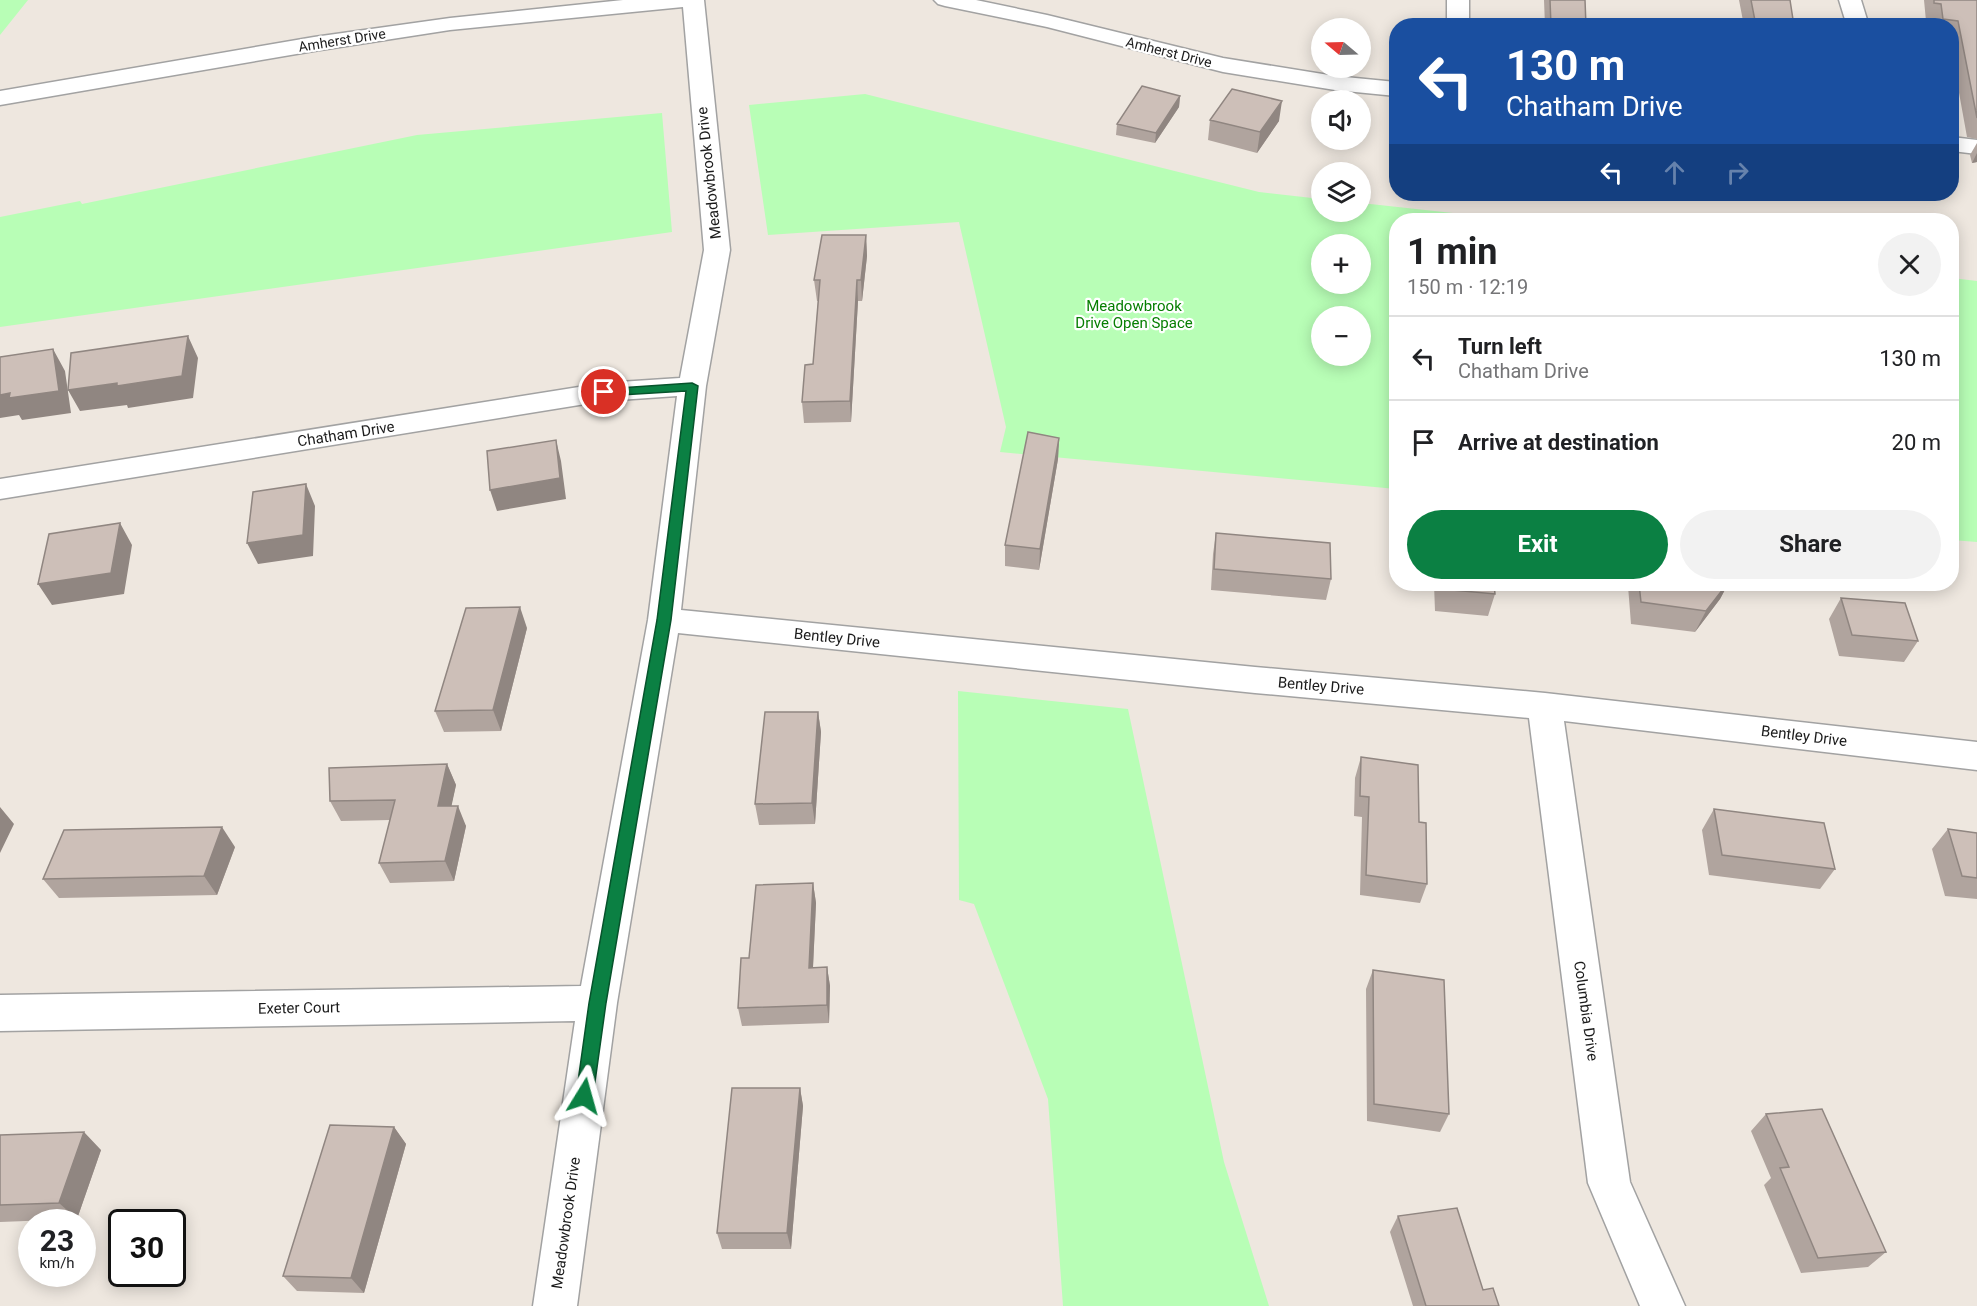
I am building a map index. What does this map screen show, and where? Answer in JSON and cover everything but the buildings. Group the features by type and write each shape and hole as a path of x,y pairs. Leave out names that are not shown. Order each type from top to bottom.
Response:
{"street":[{"name":"Amherst Drive","path":"0,98 314,44 450,24 686,0"},
{"name":"Meadowbrook Drive","path":"555,1306 597,1003 664,620 692,386 717,250 693,0"},
{"name":"Amherst Drive","path":"945,0 1047,21 1223,65 1335,83 1389,88"},
{"path":"1458,0 1458,18"},
{"path":"1850,0 1856,18"},
{"path":"1959,145 1977,147"},
{"name":"Chatham Drive","path":"0,489 604,392 692,386"},
{"name":"Bentley Drive","path":"664,620 1266,681 1545,706 1977,756"},
{"name":"Columbia Drive","path":"1545,706 1610,1183 1663,1306"},
{"name":"Exeter Court","path":"0,1013 597,1003"}],"green space":[{"path":"0,0 28,0 0,35"},
{"name":"Meadowbrook Drive Open Space","path":"865,94 1259,192 1311,198 1311,222 1371,222 1371,204 1453,213 1389,213 1389,488 1000,452 1006,427 959,222 768,235 749,105"},
{"path":"662,113 672,232 0,327 0,217 80,201 82,204 417,135"},
{"path":"1959,279 1977,281 1977,542 1959,541"},
{"path":"958,691 1128,709 1224,1162 1269,1306 1063,1306 1048,1099 974,904 959,900"}],"route":[{"path":"584,1096 597,1003 664,620 692,386 604,392"}]}
